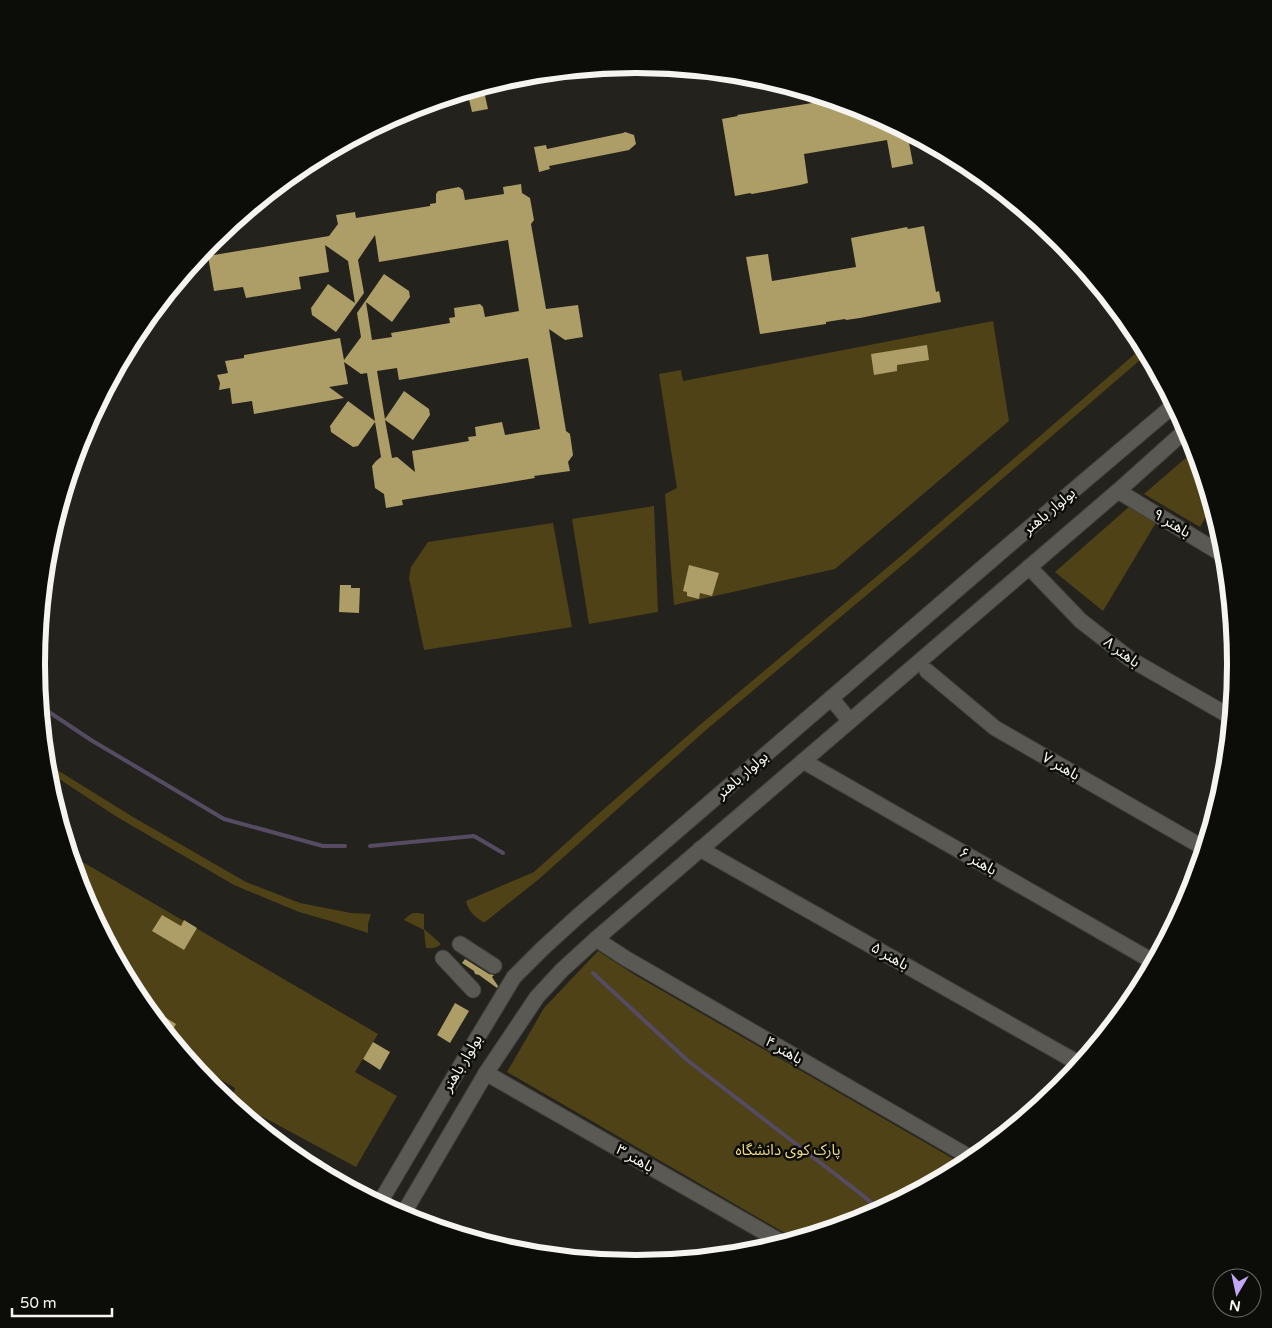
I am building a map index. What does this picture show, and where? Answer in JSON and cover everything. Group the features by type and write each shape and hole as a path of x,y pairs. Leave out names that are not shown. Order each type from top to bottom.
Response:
{"street":[{"name":"بولوار باهنر","path":"383,1198 514,977 577,916 1169,409"},
{"name":"بولوار باهنر","path":"406,1208 486,1074 537,996 562,970 700,849 1118,491 1181,435"},
{"name":"باهنر ۹","path":"1118,491 1216,551"},
{"name":"باهنر ۸","path":"1029,567 1081,621 1130,659 1225,714"},
{"name":"باهنر ۷","path":"927,671 995,728 1199,845"},
{"path":"831,698 850,721"},
{"name":"باهنر ۶","path":"803,761 1149,959"},
{"name":"باهنر ۵","path":"700,849 1074,1061"},
{"name":"باهنر ۴","path":"596,939 634,963 965,1154"},
{"path":"460,944 494,966"},
{"path":"443,958 473,990"},
{"name":"باهنر ۳","path":"486,1074 776,1238"}],"green space":[{"path":"993,321 1009,421 835,569 674,605 665,494 677,488 659,374 681,370 683,381"},
{"path":"1137,352 1141,359 906,562 706,730 539,879 485,922 472,913 466,901 534,872 701,724 901,556"},
{"path":"1189,455 1208,514 1200,527 1144,494"},
{"path":"654,506 658,612 589,624 572,519"},
{"path":"1130,506 1157,521 1103,611 1055,572"},
{"path":"553,523 572,627 424,650 409,578 411,567 428,542"},
{"path":"54,768 133,817 246,882 300,903 351,913 371,914 368,933 299,912 234,885 117,817 56,777"},
{"path":"78,859 378,1034 355,1072 397,1096 356,1167 246,1108 233,1095 235,1088 210,1074 167,1024 145,992 124,959 106,925"},
{"path":"413,913 424,914 424,929 441,944 434,948 426,948 424,930 404,920"},
{"name":"پارک کوی دانشگاه","path":"598,951 635,975 956,1160 931,1176 862,1210 826,1224 788,1235 507,1072 544,1008"}],"building":[{"path":"559,78 559,80 522,86 522,84"},
{"path":"484,93 488,109 472,112 469,97"},
{"path":"819,102 862,118 908,140 913,164 892,168 887,140 804,154 808,183 735,196 722,119"},
{"path":"625,132 634,135 636,144 629,150 549,166 550,169 539,172 534,147 546,145 547,149"},
{"path":"521,184 522,193 530,198 534,220 531,224 546,309 578,305 583,337 565,340 549,329 566,431 570,434 573,455 568,462 570,471 402,500 403,505 386,508 384,494 375,488 372,466 381,457 375,422 358,446 353,447 331,432 330,426 348,401 375,421 367,373 361,374 344,362 348,384 329,387 344,398 254,414 252,401 232,404 230,388 219,390 220,383 217,375 228,373 225,361 244,358 244,355 340,338 344,360 361,337 357,313 384,274 409,291 410,297 392,322 366,302 372,340 392,337 391,333 450,323 449,318 455,317 454,308 480,304 483,307 485,317 519,311 508,240 379,262 375,235 358,260 364,293 336,332 312,315 311,308 328,284 355,303 348,261 325,245 329,272 299,277 301,289 246,298 243,287 214,291 209,256 329,236 338,224 336,215 355,212 356,218 430,206 430,204 436,203 438,191 459,187 463,190 465,200 504,194 503,187","holes":["528,358 540,429 505,435 502,422 475,427 476,436 468,437 469,441 412,451 415,472 397,457 392,458 385,420 413,440 430,415 429,409 404,391 385,419 377,371 397,368 399,380"]},
{"path":"924,226 936,292 939,291 941,302 860,318 760,334 746,257 768,254 772,281 856,267 851,238 907,227 908,229"},
{"path":"927,345 929,360 897,365 897,371 874,375 871,354"},
{"path":"689,565 719,573 712,596 700,593 699,599 687,596 687,592 683,591"},
{"path":"340,585 351,585 351,588 360,588 359,613 339,612"},
{"path":"162,915 181,926 184,920 197,928 184,950 152,931"},
{"path":"465,959 489,974 494,975 492,977 498,986 497,988 462,963"},
{"path":"455,1003 469,1011 450,1043 437,1035"},
{"path":"160,1014 176,1024 172,1030"},
{"path":"373,1042 390,1052 380,1070 363,1059"},
{"path":"293,1145 322,1161 321,1163"}],"waterway":[{"path":"47,711 91,740 224,819 323,846 345,846"},
{"path":"370,846 474,836 503,853"},
{"path":"593,973 687,1060 874,1205"}]}
